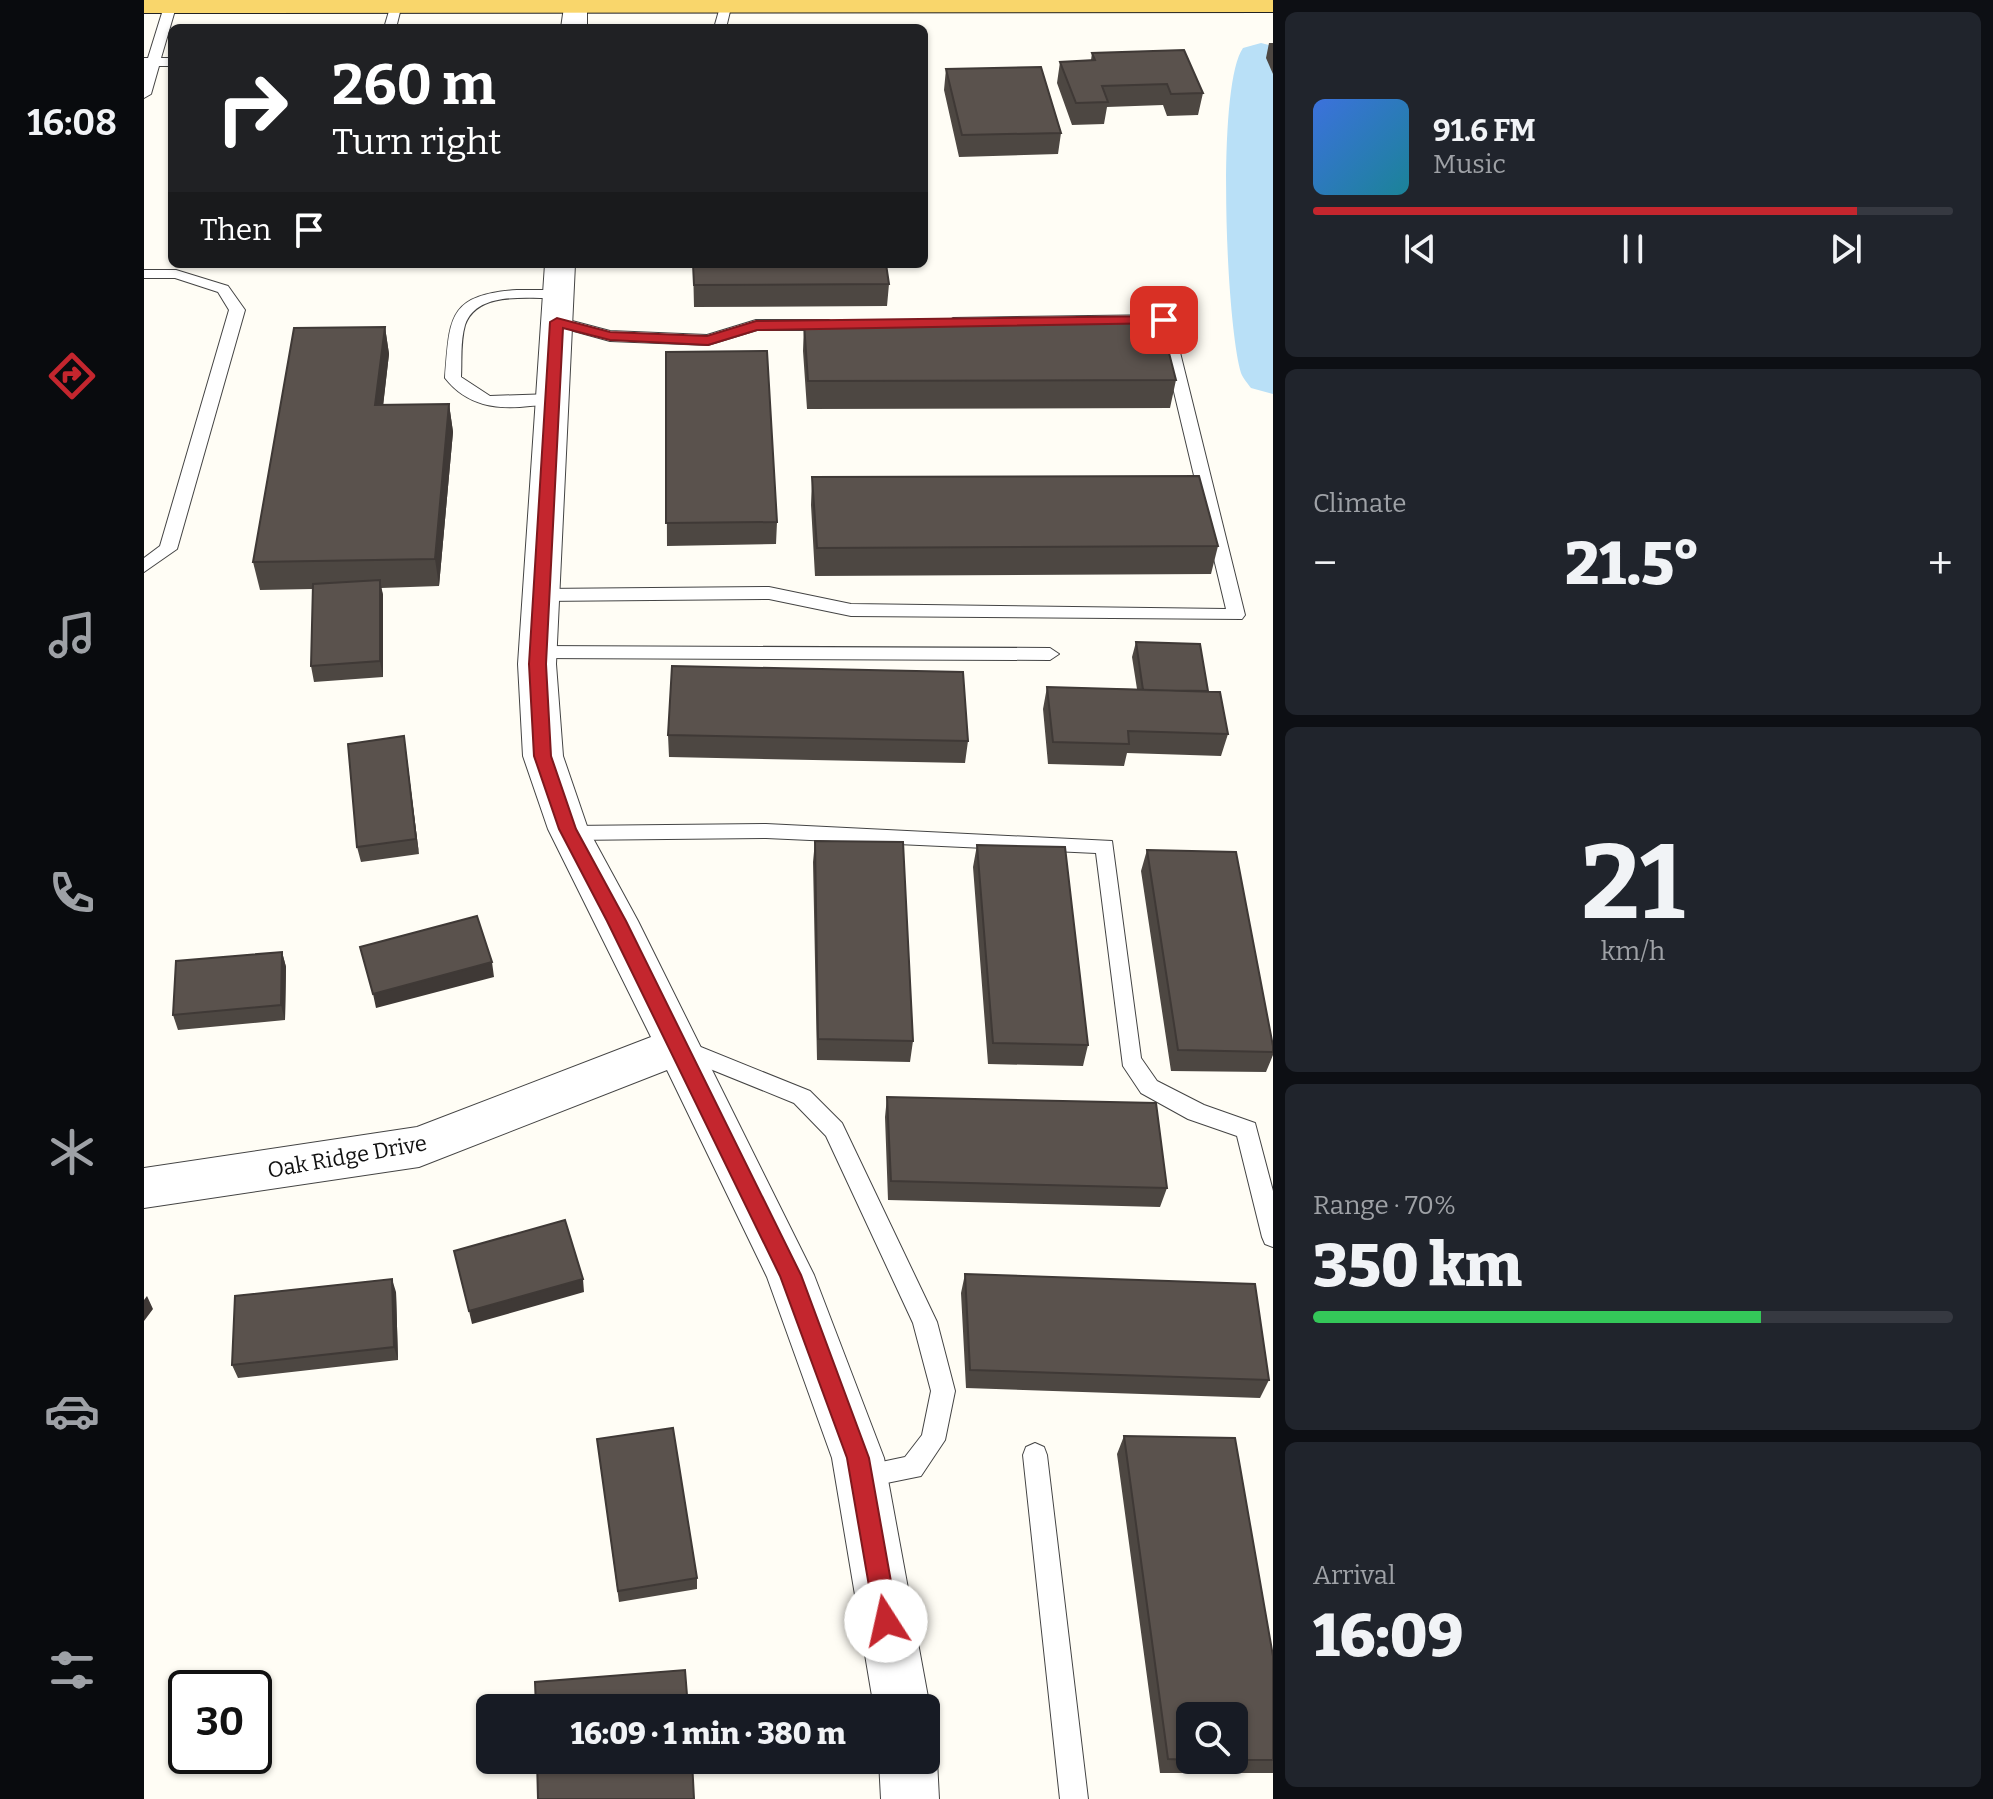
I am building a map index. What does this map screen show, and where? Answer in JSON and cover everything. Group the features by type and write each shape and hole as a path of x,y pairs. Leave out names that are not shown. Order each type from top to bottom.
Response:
{"main road":[{"path":"162,3 301,2 384,9 470,2 575,15 680,2 723,16 1273,4"}],"street":[{"path":"558,293 538,652 543,756 570,833 790,1275 858,1458 900,1694"},
{"name":"Oak Ridge Drive","path":"144,1188 419,1147 678,1046"},
{"path":"909,1774 910,1799"}],"lane":[{"path":"144,94 162,3"},
{"path":"144,274 176,274 223,289 237,310 168,549 144,566"},
{"path":"552,399 486,402 469,396 453,378 457,323 474,304 494,296 558,293 610,336 708,340 756,325 850,324"},
{"path":"541,595 769,593 851,610 1236,615 1164,320 929,323"},
{"path":"538,652 1050,654"},
{"path":"570,833 766,831 1105,846 1131,1060 1149,1087 1196,1112 1247,1130 1273,1237"},
{"path":"678,1046 802,1097 834,1130 925,1322 943,1391 933,1440 912,1468 861,1476"},
{"path":"1035,1455 1074,1799"}],"building":[{"path":"1184,50 1203,93 1171,94 1167,84 1102,86 1108,102 1076,103 1060,62 1095,60 1092,53"},
{"path":"1041,67 1061,133 962,135 946,69"},
{"path":"693,268 887,268 889,284 694,285"},
{"path":"1161,322 1176,380 808,381 804,323"},
{"path":"385,327 375,405 449,404 435,559 253,562 294,328"},
{"path":"767,351 777,522 666,523 666,352"},
{"path":"1199,476 1218,546 817,548 812,477"},
{"path":"380,580 380,661 311,666 313,584"},
{"path":"1136,642 1200,644 1208,691 1143,690"},
{"path":"672,666 963,672 968,741 668,735"},
{"path":"1047,687 1220,692 1228,734 1128,731 1129,744 1053,742"},
{"path":"404,736 416,839 357,847 348,744"},
{"path":"815,841 903,842 913,1041 818,1039"},
{"path":"977,845 1065,847 1088,1045 993,1043"},
{"path":"1147,850 1236,852 1273,1052 1178,1050"},
{"path":"477,916 492,962 373,994 360,947"},
{"path":"282,952 281,1005 173,1015 176,961"},
{"path":"887,1097 1156,1103 1167,1188 891,1181"},
{"path":"565,1220 583,1279 469,1311 454,1251"},
{"path":"965,1274 1255,1284 1269,1380 970,1370"},
{"path":"392,1279 394,1347 232,1365 235,1296"},
{"path":"673,1428 697,1578 618,1591 597,1439"},
{"path":"1124,1436 1235,1438 1273,1656 1273,1760 1248,1760 1248,1702 1176,1702 1176,1759 1168,1759"},
{"path":"685,1670 687,1694 535,1694 535,1682"},
{"path":"537,1774 693,1774 694,1799 538,1799"}],"waterway":[{"path":"1261,59 1255,138 1255,217 1261,297 1273,375"}],"route":[{"path":"886,1621 858,1458 790,1275 617,921 568,829 543,756 537,664 557,322 610,336 708,340 756,325 1164,320"}]}
